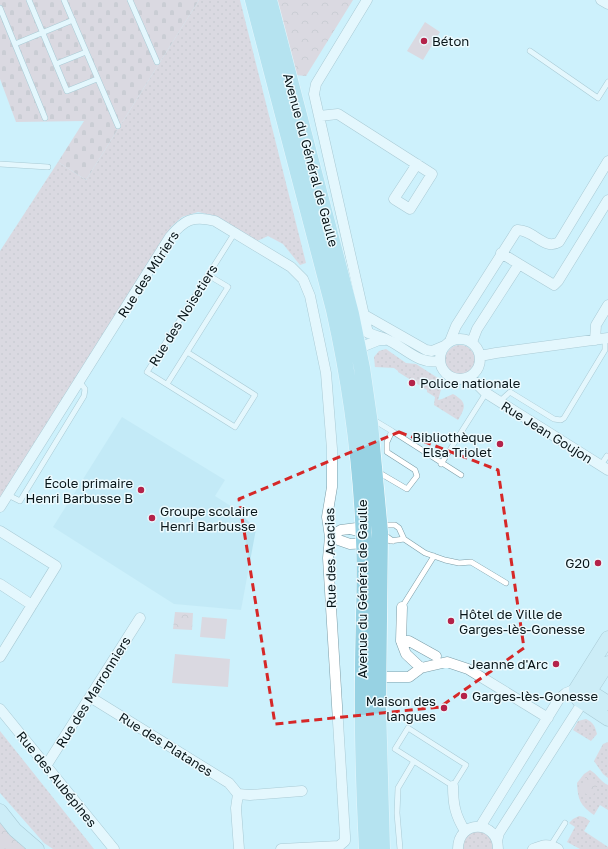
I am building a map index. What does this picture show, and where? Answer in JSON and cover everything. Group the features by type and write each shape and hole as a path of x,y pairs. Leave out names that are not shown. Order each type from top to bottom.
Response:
{"main road":[{"name":"Avenue du Général de Gaulle","path":"253,0 340,338 353,412 355,441 372,534 379,626 379,776 370,848"},
{"name":"Avenue du Général de Gaulle","path":"269,0 354,313 369,417 375,471 363,732 370,848"}],"street":[{"path":"354,313 314,94 316,84 367,0"},
{"path":"601,0 608,4"},
{"path":"319,116 338,114 417,164"},
{"path":"354,313 426,350 432,351 447,343 458,338 466,339 472,342 478,349 480,364 476,372 470,377 462,379 447,375 439,361 440,353 447,343 501,253 517,230 522,230 548,245 554,245 558,242 608,161"},
{"path":"501,253 554,285 558,281 608,200"},
{"name":"Rue des Mûriers","path":"0,507 170,236 178,228 189,220 203,218 215,221 284,264"},
{"name":"Avenue du Général de Gaulle","path":"315,238 326,254 335,288 368,333 386,339"},
{"name":"Rue des Acacias","path":"281,849 339,846 345,841 328,558 330,537 327,517 332,487 332,449 326,373 310,296 303,280 290,267 284,264"},
{"path":"472,342 477,329 519,264"},
{"path":"480,356 603,339 596,325 608,305"},
{"path":"340,338 340,330 342,325 354,313"},
{"path":"358,348 386,339 427,362 439,361"},
{"name":"Rue Jean Goujon","path":"470,377 486,393 499,402 604,468"},
{"path":"330,537 341,530 372,534"},
{"path":"0,531 56,566 0,657"},
{"path":"330,537 350,544 372,534"},
{"path":"0,584 32,605"},
{"path":"402,607 401,641 406,654 421,668"},
{"name":"Rue des Marronniers","path":"46,766 140,618"},
{"path":"497,845 499,833 583,694 608,638"},
{"path":"401,641 410,641 436,656"},
{"path":"378,677 409,677 421,668 447,662 468,669 548,718"},
{"path":"583,694 608,663"},
{"path":"583,694 608,719"},
{"path":"480,827 562,696 583,694 608,702"},
{"name":"Rue des Platanes","path":"90,697 229,784 238,794"},
{"name":"Rue des Aubépines","path":"0,709 114,849"},
{"path":"453,786 453,804 459,822 465,831"},
{"path":"240,849 236,808 238,794 250,795 302,791"},
{"path":"0,811 16,830 37,849"},
{"path":"458,849 459,841 465,831 480,827 490,831 497,845"},
{"path":"533,849 543,845 554,847"}],"lane":[{"path":"29,0 67,91 97,78"},
{"path":"64,0 118,126"},
{"path":"130,0 157,62"},
{"path":"0,8 45,118"},
{"path":"15,44 73,20"},
{"path":"530,51 598,98 608,82"},
{"path":"56,64 86,52"},
{"path":"0,164 48,167"},
{"name":"Rue des Noisetiers","path":"187,352 255,395 235,427 147,372 234,234"},
{"path":"167,384 228,287 208,275"},
{"path":"499,402 510,392 554,419 561,420 564,418 605,350 603,339"},
{"path":"8,495 20,501 84,396 85,389 79,381"},
{"path":"441,464 486,393"},
{"path":"369,417 441,464 461,475"},
{"path":"375,471 407,489 417,476 414,470 387,452 387,442 392,431"},
{"path":"355,441 364,456"},
{"path":"604,468 607,456"},
{"path":"372,511 372,534"},
{"path":"372,534 395,525 399,528 404,539"},
{"path":"372,534 404,539 425,553 434,556 459,563 471,562 506,583"},
{"path":"402,607 434,556"},
{"path":"408,728 466,765 453,786 414,761 395,749 408,728"},
{"path":"400,849 397,813 398,788 414,761"},
{"path":"554,847 565,823"}],"highlighted area":[{"path":"399,432 498,470 524,648 440,707 275,724 239,499"}],"shaded area":[{"name":"Groupe scolaire Henri Barbusse","path":"122,417 225,480 215,496 237,510 256,529 241,610 174,604 53,527"}],"green space":[{"path":"0,0 199,0 86,180 58,162 84,121 16,122 0,79"},
{"path":"199,0 240,0 306,263 300,265 283,244 268,236 255,242 216,216 198,212 182,217 171,227 0,498 0,251 58,162 86,180"},
{"path":"276,0 353,0 306,76 295,75"},
{"name":"Béton","path":"425,22 440,32 423,60 407,51"},
{"path":"460,345 471,349 475,360 471,371 460,375 449,371 445,360 449,349"},
{"path":"386,349 406,363 416,364 441,380 442,386 438,400 453,394 463,402 463,412 458,420 434,405 435,397 427,392 427,390 394,368 375,367 374,357 379,351"},
{"path":"175,612 193,613 192,630 173,629"},
{"path":"202,617 227,619 225,639 200,637"},
{"path":"175,654 230,659 228,687 172,683"},
{"path":"586,719 593,725 597,734 591,741 573,730 578,721"},
{"path":"0,731 94,849 53,849 44,843 0,793"},
{"path":"608,742 608,778 603,774 594,761 603,744"},
{"path":"590,770 608,785 608,810 600,805 594,815 581,802 577,789 577,783 584,774"},
{"path":"586,777 599,783 592,797 579,790"},
{"path":"579,816 590,821 584,831 608,847 608,849 580,849 567,842 575,827 569,823"},
{"path":"0,817 28,849 0,849"},
{"path":"484,828 498,849 458,849 460,837"}],"place":[{"name":"Béton","path":"424,41"},
{"name":"Police nationale","path":"412,383"},
{"name":"Bibliothèque Elsa Triolet","path":"500,444"},
{"name":"École primaire Henri Barbusse B","path":"141,490"},
{"name":"Groupe scolaire Henri Barbusse","path":"152,518"},
{"name":"G20","path":"598,563"},
{"name":"Hôtel de Ville de Garges-lès-Gonesse","path":"451,621"},
{"name":"Jeanne d'Arc","path":"556,664"},
{"name":"Garges-lès-Gonesse","path":"464,696"},
{"name":"Maison des langues","path":"444,708"}]}
